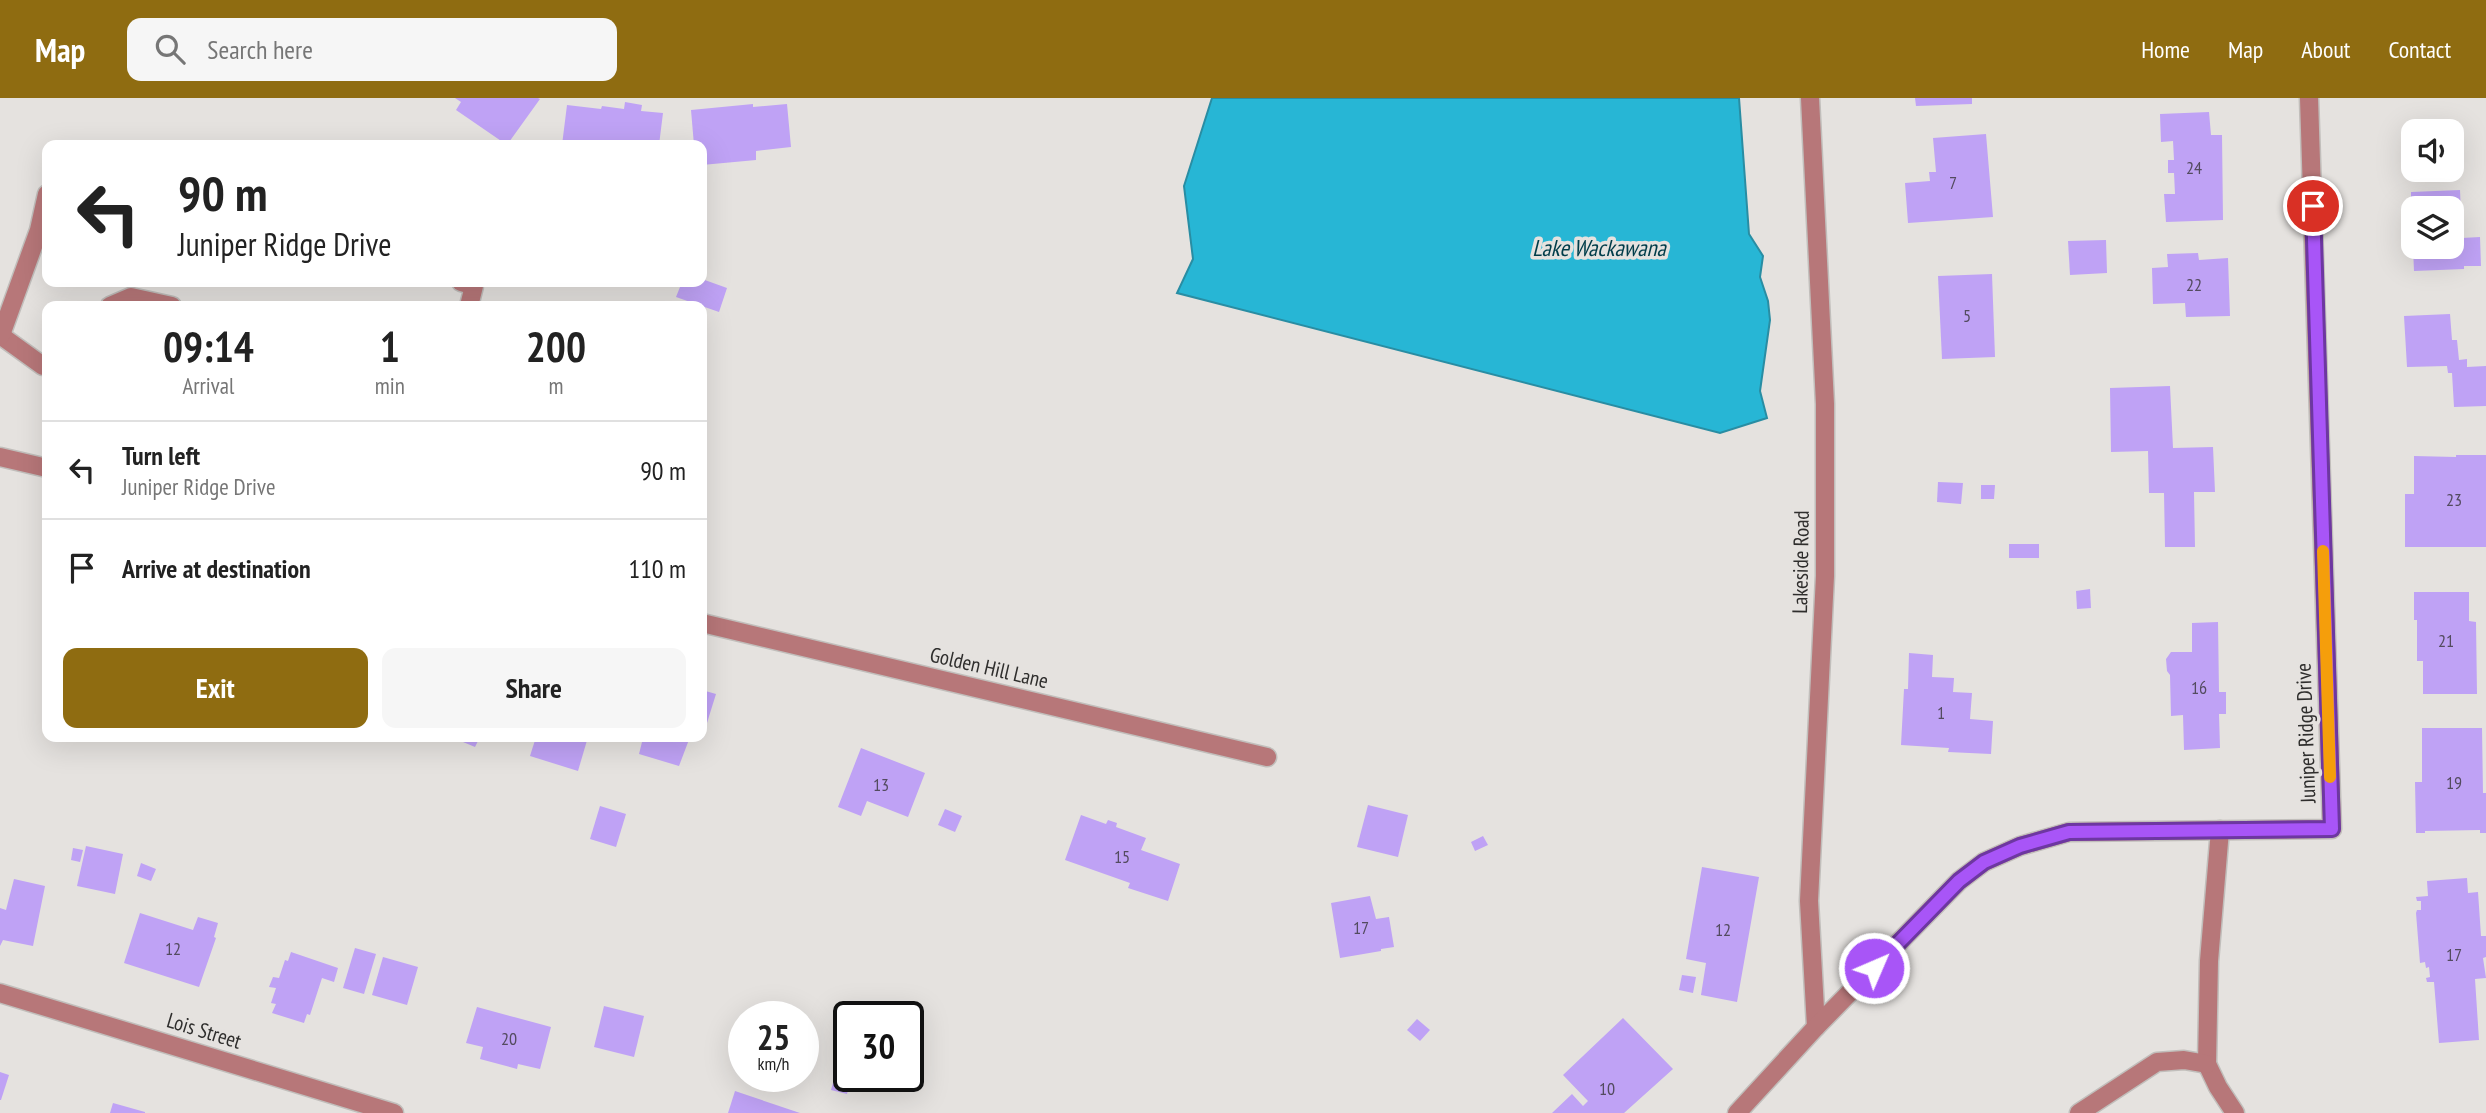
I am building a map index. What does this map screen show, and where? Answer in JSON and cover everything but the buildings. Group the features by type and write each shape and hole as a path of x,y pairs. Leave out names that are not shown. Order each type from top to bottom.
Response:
{"street":[{"name":"Lakeside Road","path":"1810,98 1825,404 1825,576 1809,901 1816,1027"},
{"name":"Juniper Ridge Drive","path":"1737,1113 1816,1027 1959,881 1984,862 2020,846 2069,832 2332,829 2309,98"},
{"path":"42,216 1,335 42,365"},
{"path":"122,301 131,297 149,301"},
{"path":"0,457 42,467"},
{"name":"Golden Hill Lane","path":"707,624 1266,757"},
{"path":"2220,830 2209,961 2207,1064 2235,1113"},
{"name":"Lois Street","path":"0,993 394,1113"},
{"path":"2079,1113 2157,1062 2184,1060 2207,1064"}],"water":[{"name":"Lake Wackawana","path":"1212,98 1739,98 1749,234 1763,256 1760,277 1768,301 1770,320 1760,391 1767,418 1720,433 1177,293 1193,259 1184,186"}],"slow traffic":[{"path":"2323,551 2330,777"}],"route":[{"path":"1874,968 1959,881 1984,862 2020,846 2069,832 2332,829 2313,206"}]}
